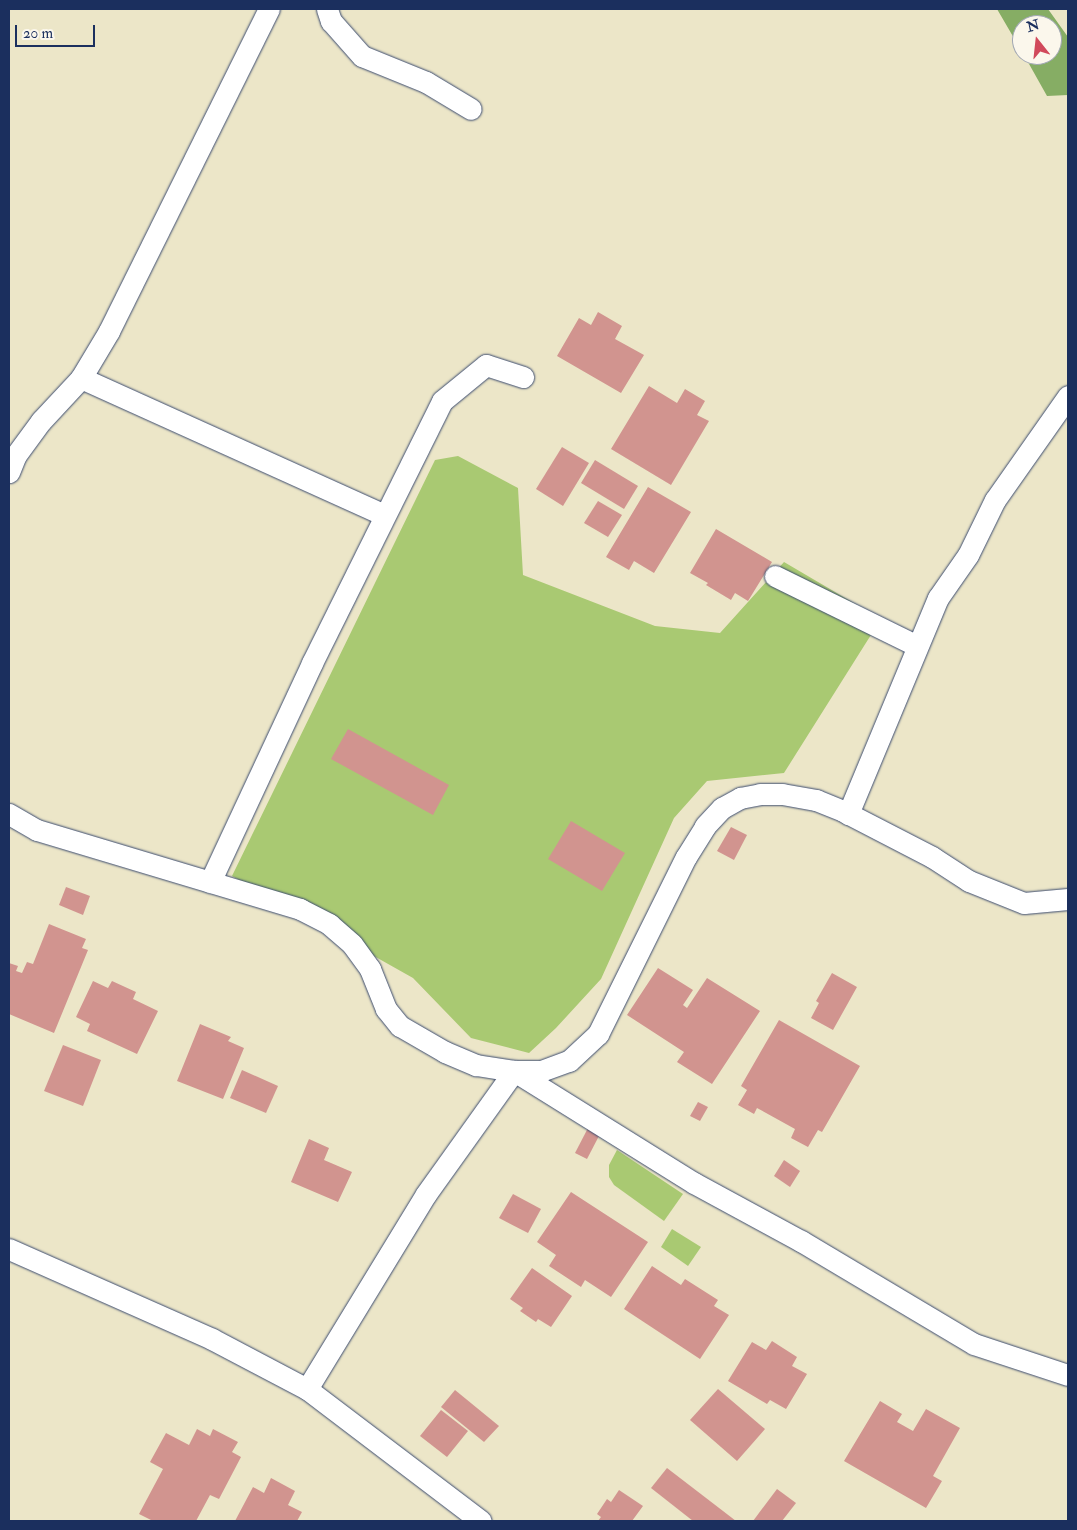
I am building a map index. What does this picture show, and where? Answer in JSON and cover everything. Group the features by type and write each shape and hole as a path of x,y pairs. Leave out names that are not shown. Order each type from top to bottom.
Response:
{"street":[{"path":"9,472 16,455 41,421 81,378 109,331 269,9"},
{"path":"327,9 331,21 362,56 426,82 471,109"},
{"path":"210,882 312,663 442,402 486,365 523,377"},
{"path":"81,378 385,515"},
{"path":"848,814 938,598 968,555 994,500 1068,396"},
{"path":"775,576 918,646"},
{"path":"9,814 37,830 300,909 329,924 352,944 370,968 386,1009 400,1026 445,1052 476,1065 514,1071 542,1071 569,1061 598,1034 630,974 678,872 706,826 722,808 740,798 760,794 782,794 816,800 848,814 932,857 969,881 1024,903 1068,899"},
{"path":"514,1071 694,1183 800,1241 974,1344 1068,1375"},
{"path":"307,1389 426,1194 514,1071"},
{"path":"9,1249 212,1339 307,1389 481,1521"}],"green space":[{"path":"997,9 1048,9 1052,15 1012,15 1012,35"},
{"path":"1062,29 1068,37 1068,95 1047,96 1030,65 1062,65"},
{"path":"458,456 518,488 523,575 655,626 720,633 784,562 881,619 784,773 707,781 674,818 601,979 556,1028 529,1053 471,1038 413,978 232,876 435,460"},
{"path":"617,1150 683,1194 664,1221 614,1185 609,1177 609,1165"},
{"path":"672,1229 701,1247 688,1266 661,1247"}],"building":[{"path":"598,312 622,326 615,339 644,355 621,393 557,356 579,318 591,325"},
{"path":"649,386 677,403 685,389 705,401 697,415 709,421 671,485 611,449"},
{"path":"562,447 589,463 563,506 536,489"},
{"path":"595,460 638,486 624,509 581,483"},
{"path":"648,487 691,512 654,573 634,561 629,570 606,557"},
{"path":"598,501 622,515 608,537 584,523"},
{"path":"716,529 772,562 748,601 735,593 731,600 706,585 708,583 690,573"},
{"path":"348,729 449,785 433,815 331,759"},
{"path":"571,821 625,853 602,891 548,859"},
{"path":"731,827 747,835 734,860 717,851"},
{"path":"66,887 90,896 83,915 59,905"},
{"path":"49,924 86,939 82,948 88,950 54,1033 9,1014 9,963 18,966 16,971 22,973 27,962 33,964"},
{"path":"658,968 693,990 683,1005 687,1008 707,978 760,1011 712,1084 677,1062 684,1052 627,1015"},
{"path":"832,973 857,987 833,1030 811,1018 819,1003 816,1001"},
{"path":"93,981 108,988 112,981 136,992 133,999 158,1011 137,1054 87,1031 90,1024 76,1017"},
{"path":"779,1020 860,1066 822,1132 818,1130 808,1147 791,1138 795,1129 757,1108 754,1114 738,1105 747,1090 741,1086"},
{"path":"200,1024 231,1037 228,1041 244,1048 223,1099 177,1081"},
{"path":"63,1045 101,1060 83,1106 44,1091"},
{"path":"242,1070 278,1086 266,1113 230,1098"},
{"path":"698,1102 708,1107 700,1121 690,1116"},
{"path":"588,1128 600,1134 587,1159 575,1153"},
{"path":"309,1139 329,1148 324,1160 352,1172 338,1202 291,1182"},
{"path":"784,1160 800,1171 790,1187 774,1176"},
{"path":"571,1192 648,1242 611,1297 585,1280 581,1287 549,1266 556,1255 537,1242"},
{"path":"513,1194 541,1209 528,1233 499,1218"},
{"path":"652,1266 681,1285 685,1279 718,1300 714,1306 729,1315 700,1359 624,1309"},
{"path":"532,1268 572,1296 551,1327 538,1319 536,1322 520,1311 523,1308 510,1299"},
{"path":"772,1341 797,1357 792,1366 807,1374 786,1409 770,1400 767,1404 728,1381 752,1342 766,1350"},
{"path":"718,1389 765,1429 737,1461 690,1420"},
{"path":"455,1390 499,1426 484,1442 441,1407"},
{"path":"880,1401 902,1414 897,1422 913,1431 926,1409 960,1428 933,1476 942,1481 926,1508 844,1461"},
{"path":"441,1410 468,1431 447,1457 420,1436"},
{"path":"197,1429 210,1436 213,1429 238,1442 232,1452 241,1457 219,1499 210,1495 196,1521 153,1521 139,1514 163,1469 150,1462 166,1433 189,1445"},
{"path":"667,1468 736,1521 693,1521 651,1488"},
{"path":"271,1478 295,1491 288,1505 302,1512 297,1521 235,1521 253,1487 264,1493"},
{"path":"777,1489 796,1503 782,1521 753,1521"},
{"path":"619,1490 643,1506 632,1521 598,1521 601,1517 597,1514 607,1499 611,1502"}]}
